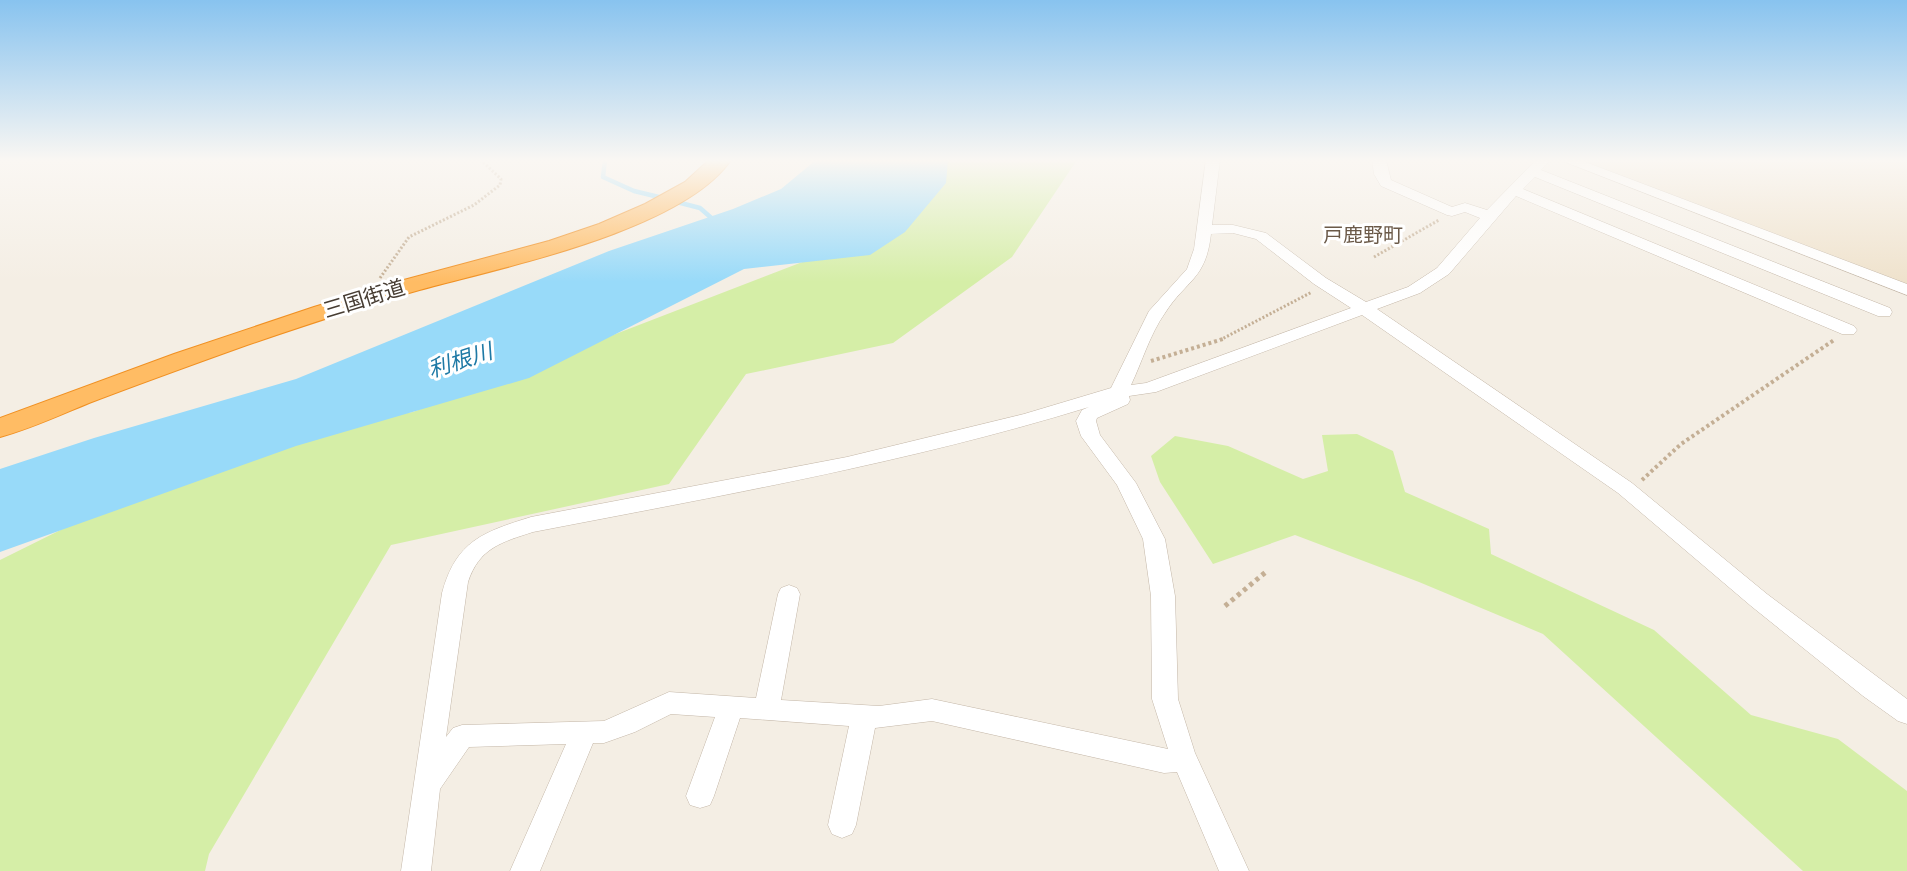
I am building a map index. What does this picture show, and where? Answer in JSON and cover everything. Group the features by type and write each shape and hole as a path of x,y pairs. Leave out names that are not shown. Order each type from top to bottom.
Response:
{"highway":[{"name":"三国街道","path":"0,428 56,406 370,296 581,237 615,225 666,201"}],"street":[{"path":"1208,201 1202,249 1194,270 1157,310 1118,392 1121,400 1089,414 1086,421 1091,436 1126,483 1154,539 1162,596 1165,699 1185,760 1234,871"},
{"path":"1426,201 1452,212 1465,207 1489,216"},
{"path":"416,871 455,584 466,560 480,546 498,536 531,525 847,464 1029,419 1118,392 1149,388 1414,290 1443,271 1503,201"},
{"path":"1538,201 1848,330"},
{"path":"1620,201 1884,312"},
{"path":"1673,201 1907,290"},
{"path":"1204,230 1233,229 1261,236 1326,285 1365,309 1625,488 1759,600 1872,689 1907,713"},
{"path":"766,710 789,594"},
{"path":"427,785 462,736 604,732 669,703 879,717 932,710 1164,761 1185,760"},
{"path":"700,796 731,707"},
{"path":"842,825 864,716"},
{"path":"525,871 584,733"}],"path":[{"path":"370,296 382,273 409,237 480,201"},
{"path":"1374,257 1452,212"},
{"path":"1132,362 1159,360 1221,339 1326,285"},
{"path":"1625,488 1647,477 1681,444 1848,330"},
{"path":"1226,606 1267,571"}],"shaded area":[{"path":"1679,201 1907,201 1907,288"}],"green space":[{"path":"906,201 1050,201 1012,257 893,343 746,374 669,484 391,545 209,854 205,871 0,871 0,560 240,441 413,412 888,229"},
{"path":"1357,434 1393,451 1405,492 1489,529 1491,554 1654,630 1751,715 1838,739 1907,791 1907,871 1803,871 1543,634 1419,582 1295,535 1213,564 1160,482 1151,456 1175,436 1228,446 1303,479 1328,471 1322,435"}],"water":[{"name":"利根川","path":"753,201 931,201 905,232 870,255 744,269 529,378 296,446 0,552 0,469 94,438 296,379 609,251"}],"waterway":[{"path":"673,201 700,208 716,222"}],"district":[{"name":"戸鹿野町","path":"1363,235"}]}
